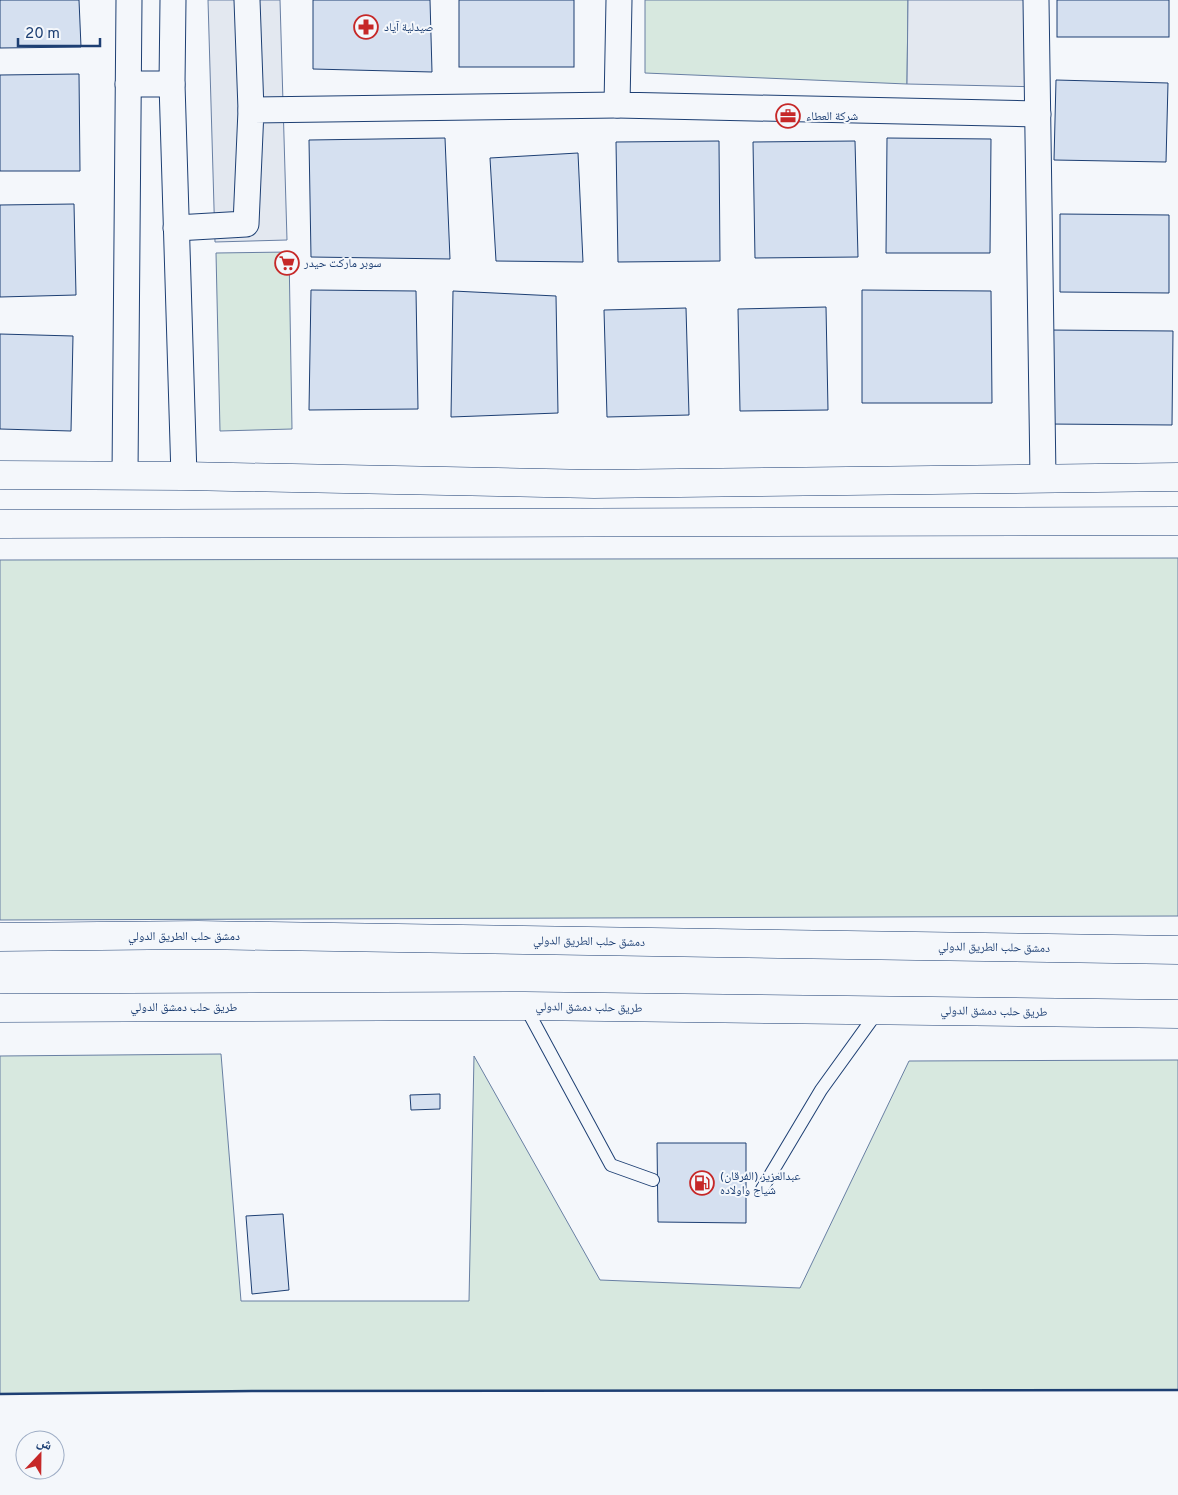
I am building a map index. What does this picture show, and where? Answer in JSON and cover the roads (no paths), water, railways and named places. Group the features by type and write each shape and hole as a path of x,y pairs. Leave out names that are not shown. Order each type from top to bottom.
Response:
{"main road":[{"path":"0,475 125,475 594,484 1178,477"},
{"path":"0,524 1178,521"},
{"name":"دمشق حلب الطريق الدولي","path":"0,937 198,935 1178,950"},
{"name":"طريق حلب دمشق الدولي","path":"0,1008 525,1006 1178,1014"}],"street":[{"path":"125,475 129,0"},
{"path":"173,0 172,84 184,476"},
{"path":"176,228 246,224 251,110 247,0"},
{"path":"617,105 619,0"},
{"path":"1036,0 1043,478"},
{"path":"128,84 172,84"},
{"path":"251,110 617,105 1038,114"}],"lane":[{"path":"525,1006 611,1165 653,1180"},
{"path":"762,1189 821,1090 879,1009"}],"place":[{"name":"صيدلية آياد","path":"366,27"},
{"name":"شركة العطاء","path":"788,116"},
{"name":"سوبر ماركت حيدر","path":"287,263"},
{"name":"(الفرقان) عبدالعزيز شياح واولاده","path":"702,1183"}]}
